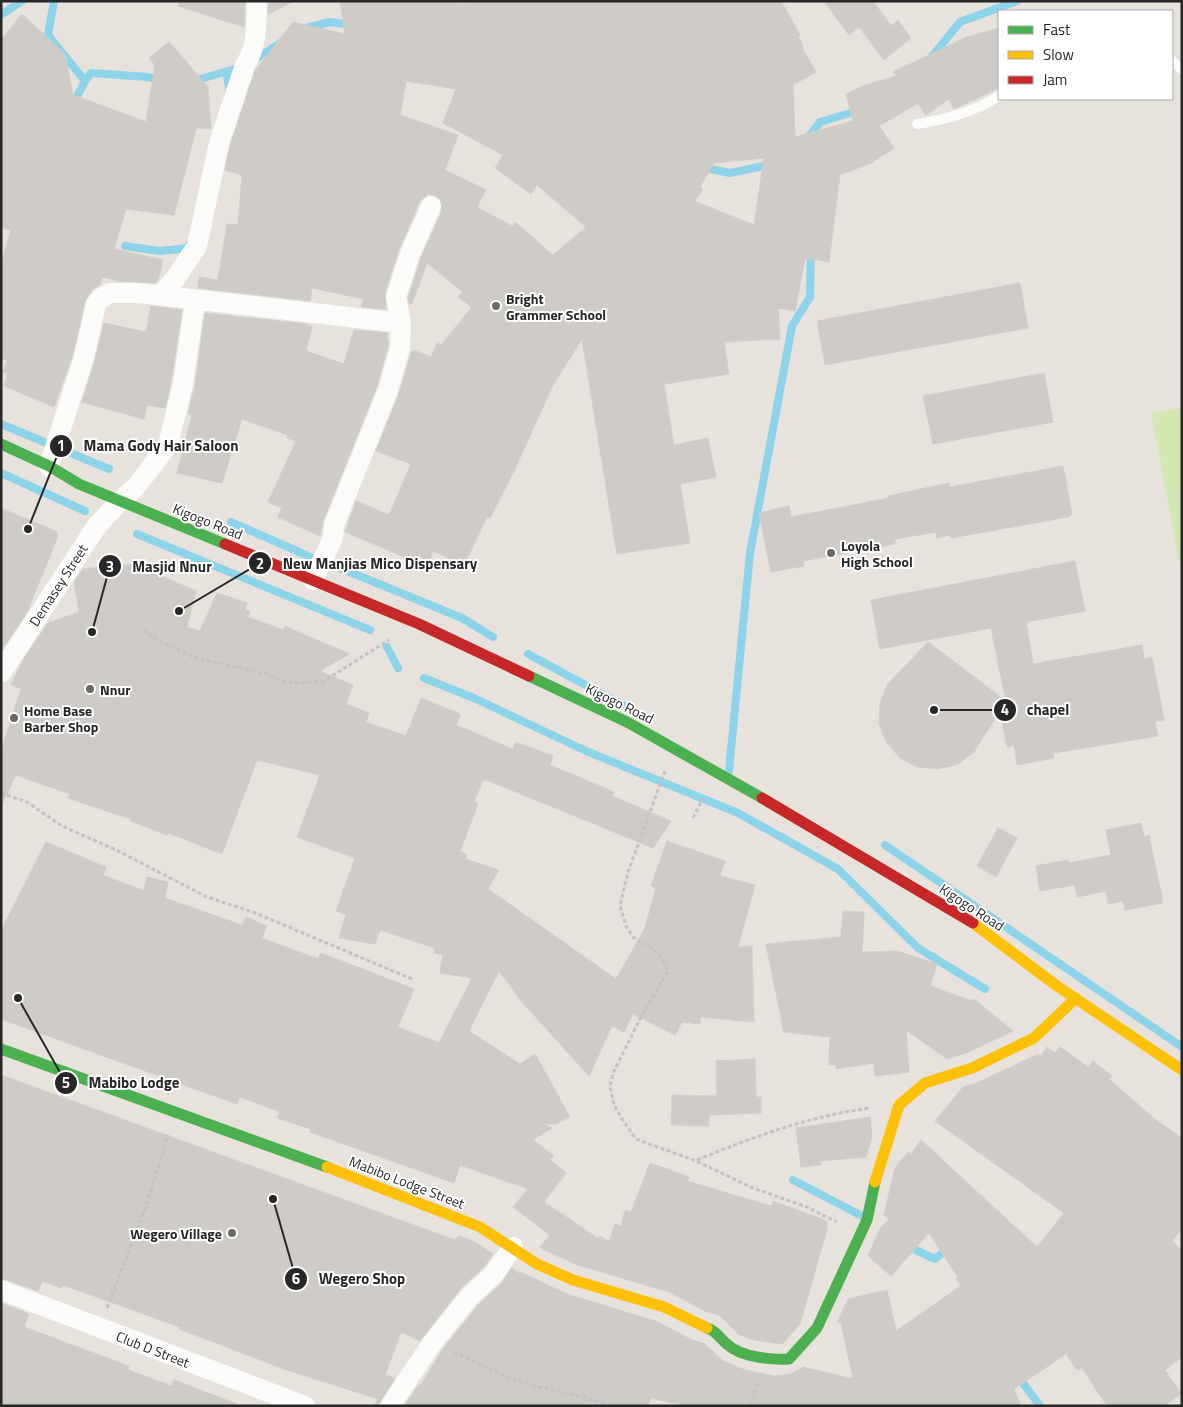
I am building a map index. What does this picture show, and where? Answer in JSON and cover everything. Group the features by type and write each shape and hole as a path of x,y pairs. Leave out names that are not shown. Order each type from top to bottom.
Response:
{"street":[{"path":"160,295 176,279 197,246 219,143 256,35 257,1"},
{"path":"314,580 332,538 334,525 388,390 400,348 401,323 396,305 398,288 431,206"},
{"path":"49,466 84,357 96,304 101,298 110,293 160,295 195,301 401,323"},
{"name":"Demasey Street","path":"1,673 96,527 135,488 168,445 183,384 195,301"},
{"name":"Kigogo Road","path":"1,444 49,466 80,484 419,624 627,722 978,926 1076,998 1182,1070"},
{"path":"860,1233 867,1220 877,1172 899,1105 925,1083 972,1068 1034,1038 1076,998"},
{"name":"Mabibo Lodge Street","path":"1,1049 175,1110 480,1227 537,1264 573,1280 664,1308 699,1326 714,1330 729,1347 750,1355 774,1360 789,1359 818,1328 860,1233"},
{"path":"390,1406 433,1342 470,1296 493,1275 513,1247"},
{"name":"Club D Street","path":"1,1290 305,1406"}],"lane":[{"path":"917,124 951,119 980,108 998,97"}],"path":[{"path":"144,629 164,645 193,657 266,674 285,682 299,683 324,681 378,646 419,624"},
{"path":"674,748 628,872 620,906 626,926 633,937 653,949 664,962 668,971 626,1045 613,1073 610,1086 614,1106 636,1139 696,1161 753,1188 807,1207 860,1233"},
{"path":"1,792 27,802 62,826 116,850 207,897 253,912 412,980"},
{"path":"693,818 702,798"},
{"path":"696,1161 754,1137 821,1116 899,1105"},
{"path":"99,1328 146,1206 175,1110"},
{"path":"433,1342 499,1374 604,1403 605,1406"}],"green space":[{"path":"1182,408 1182,575 1151,413"}],"building":[{"path":"179,1 245,1 244,27 178,6"},
{"path":"269,1 294,1 268,14"},
{"path":"340,1 447,1 466,4 466,1 781,1 800,35 798,36 802,48 816,72 793,85 795,137 853,121 846,94 862,86 896,76 893,72 967,37 998,28 998,88 954,109 949,99 926,115 918,103 879,126 894,148 871,163 840,175 829,262 805,258 795,311 778,308 780,339 724,342 729,374 664,384 674,445 708,438 716,477 680,484 690,543 617,554 582,339 553,385 514,471 490,518 487,517 464,565 433,551 429,561 419,556 416,562 345,532 356,501 389,515 411,464 376,451 399,394 411,353 414,350 431,357 437,343 441,345 472,307 458,297 463,292 427,263 412,304 409,303 408,298 421,258 442,211 440,199 429,194 420,201 399,249 385,293 386,309 361,307 364,299 312,288 310,301 198,288 199,277 218,280 227,224 238,225 242,175 225,170 230,146 255,71 293,22 345,34","holes":["406,81 456,89 443,123 503,155 495,168 531,194 537,185 586,227 553,255 515,222 512,226 477,207 486,190 445,170 458,135 400,115","764,158 754,225 694,201 703,190 700,187 714,163"]},
{"path":"824,1 873,1 891,26 898,20 911,38 884,60 859,27 849,35"},
{"path":"22,14 65,54 73,95 146,122 155,65 149,58 169,42 208,87 211,129 196,128 174,215 126,209 114,249 163,260 158,280 155,283 119,281 102,277 100,285 92,290 85,301 73,354 54,407 4,386 8,373 3,372 7,360 1,358 1,265 11,230 1,228 1,40"},
{"path":"1020,283 1028,328 825,365 817,321"},
{"path":"151,306 182,310 165,408 147,405 144,419 82,402 95,361 104,323 146,332"},
{"path":"205,313 307,324 312,327 306,351 344,364 354,330 388,333 386,339 388,340 388,346 377,386 323,521 320,536 278,517 282,508 268,502 296,441 287,438 288,435 242,419 222,483 177,473 192,415 188,414 195,386"},
{"path":"1044,373 1053,422 933,444 923,396"},
{"path":"1063,466 1072,514 1068,517 951,538 950,535 937,538 936,532 895,539 895,544 803,561 804,566 771,572 759,513 789,506 791,517 889,498 888,496 949,483 950,487"},
{"path":"1,508 57,532 58,536 27,612 1,651"},
{"path":"1075,561 1085,611 1026,622 1033,664 1142,645 1144,659 1152,657 1164,720 1155,721 1158,736 1053,753 1054,758 1017,765 1014,745 1007,747 1000,711 974,752 958,764 938,769 918,767 900,758 887,743 879,724 880,704 887,685 928,642 1006,701 991,628 880,649 871,600"},
{"path":"134,564 160,571 159,575 196,591 187,627 200,631 217,593 247,603 245,610 250,611 248,617 284,630 285,626 349,654 320,671 353,685 346,704 369,713 366,722 406,736 421,698 460,714 456,725 513,749 516,742 553,756 550,765 614,792 612,796 671,821 653,848 484,779 474,801 478,804 460,851 467,854 465,859 499,870 488,889 616,979 645,928 656,888 651,886 667,841 725,861 720,876 755,885 738,947 752,946 754,1022 701,1017 700,1024 682,1022 675,1035 633,1014 624,1032 612,1026 589,1076 522,1002 499,971 469,1031 520,1064 535,1054 570,1117 556,1124 541,1124 552,1128 533,1140 554,1156 550,1160 566,1173 544,1202 599,1239 600,1236 609,1242 615,1224 621,1226 625,1210 631,1212 650,1163 689,1177 687,1181 771,1206 773,1201 827,1221 827,1229 800,1324 782,1344 754,1340 738,1334 719,1315 705,1311 669,1292 578,1265 544,1250 540,1247 550,1235 513,1207 528,1189 460,1165 454,1183 310,1132 311,1129 277,1118 280,1112 240,1097 237,1104 1,1019 1,931 46,842 106,867 103,875 144,891 147,877 168,882 165,898 242,925 246,917 267,926 262,938 318,959 321,953 414,989 398,1027 439,1043 472,978 440,973 443,955 434,953 435,948 380,930 375,944 339,938 346,915 336,911 355,858 297,837 320,775 257,760 222,854 168,833 167,835 130,821 131,819 68,798 70,794 16,775 1,806 1,752 21,689 11,684 25,657 48,623 79,612 74,582 83,569"},
{"path":"1141,823 1144,837 1149,835 1163,903 1125,910 1123,901 1108,904 1106,891 1077,897 1075,885 1040,891 1036,866 1068,860 1069,863 1111,855 1106,830"},
{"path":"998,828 1017,838 996,877 977,866"},
{"path":"843,911 864,912 862,952 897,951 937,964 930,986 972,1001 974,999 1013,1031 966,1053 947,1059 906,1030 909,1072 875,1076 874,1063 836,1069 835,1064 829,1065 830,1037 784,1032 766,944 841,937"},
{"path":"1047,1047 1055,1053 1060,1047 1088,1067 1093,1061 1112,1076 1109,1079 1156,1120 1182,1138 1182,1229 1172,1241 1182,1251 1182,1357 1165,1370 1181,1394 1164,1406 1107,1406 1082,1368 1077,1370 1066,1354 1014,1389 1021,1406 688,1406 651,1398 648,1406 404,1406 419,1385 421,1385 443,1349 479,1304 501,1284 512,1268 519,1274 520,1272 567,1294 658,1322 692,1340 705,1344 723,1361 745,1370 775,1376 791,1374 803,1367 853,1379 841,1322 837,1323 848,1299 887,1290 896,1331 961,1286 956,1279 958,1278 929,1233 891,1276 868,1256 880,1229 889,1219 884,1215 895,1168 908,1152 911,1154 921,1140 1037,1247 1064,1213 935,1121 963,1087 979,1082 1038,1054 1041,1056"},
{"path":"755,1059 756,1097 761,1097 761,1113 709,1115 709,1126 671,1125 672,1095 717,1096 716,1061"},
{"path":"1,1075 455,1240 459,1236 473,1241 493,1254 484,1267 461,1288 420,1341 401,1332 385,1375 395,1378 378,1406 374,1406 378,1399 284,1369 179,1329 180,1327 63,1285 62,1288 42,1281 38,1291 1,1278"},
{"path":"870,1117 872,1137 866,1157 820,1161 821,1165 801,1167 796,1128"},
{"path":"1,1303 29,1314 24,1327 129,1366 128,1370 172,1386 174,1380 237,1404 237,1406 1,1406"}],"waterway":[{"path":"1,15 22,1"},
{"path":"54,1 48,35 85,81 91,73 148,77 163,81"},
{"path":"929,60 960,22 1017,1"},
{"path":"302,29 330,22 352,25"},
{"path":"254,60 282,42"},
{"path":"193,81 242,67"},
{"path":"227,76 230,93"},
{"path":"72,106 85,81"},
{"path":"807,139 820,122 860,110"},
{"path":"701,167 730,173 773,164"},
{"path":"125,246 160,251 189,248 189,245"},
{"path":"729,771 750,553 792,326 810,297 811,250"},
{"path":"1,424 109,469"},
{"path":"1,473 85,511"},
{"path":"231,522 313,558"},
{"path":"137,534 370,630"},
{"path":"340,568 462,618 493,637"},
{"path":"387,647 398,668"},
{"path":"528,654 632,710"},
{"path":"424,678 476,699 586,751 738,813 838,869 918,948 985,989"},
{"path":"885,845 1182,1047"},
{"path":"793,1180 862,1216"},
{"path":"907,1246 935,1259 948,1248"},
{"path":"1017,1375 1040,1406"}],"traffic: fast":[{"path":"1,444 49,466 79,484 225,544"},
{"path":"529,676 627,722 762,798"},
{"path":"1,1049 327,1167"},
{"path":"707,1328 716,1333 728,1345 741,1352 766,1358 789,1359 817,1328 867,1220 875,1182"}],"traffic: slow":[{"path":"973,923 1057,986 1182,1070"},
{"path":"875,1182 899,1105 925,1083 972,1068 1034,1038 1076,998"},
{"path":"327,1167 480,1227 537,1264 573,1280 664,1307 707,1328"}],"traffic: jam":[{"path":"225,544 419,624 529,676"},
{"path":"762,798 973,923"}],"place":[{"name":"Bright Grammer School","path":"496,306"},
{"name":"Mama Gody Hair Saloon","path":"28,529"},
{"name":"Loyola High School","path":"831,553"},
{"name":"New Manjias Mico Dispensary","path":"179,611"},
{"name":"Masjid Nnur","path":"92,632"},
{"name":"Nnur","path":"90,689"},
{"name":"chapel","path":"934,710"},
{"name":"Home Base Barber Shop","path":"14,718"},
{"name":"Mabibo Lodge","path":"18,998"},
{"name":"Wegero Shop","path":"273,1199"},
{"name":"Wegero Village","path":"232,1233"}]}
